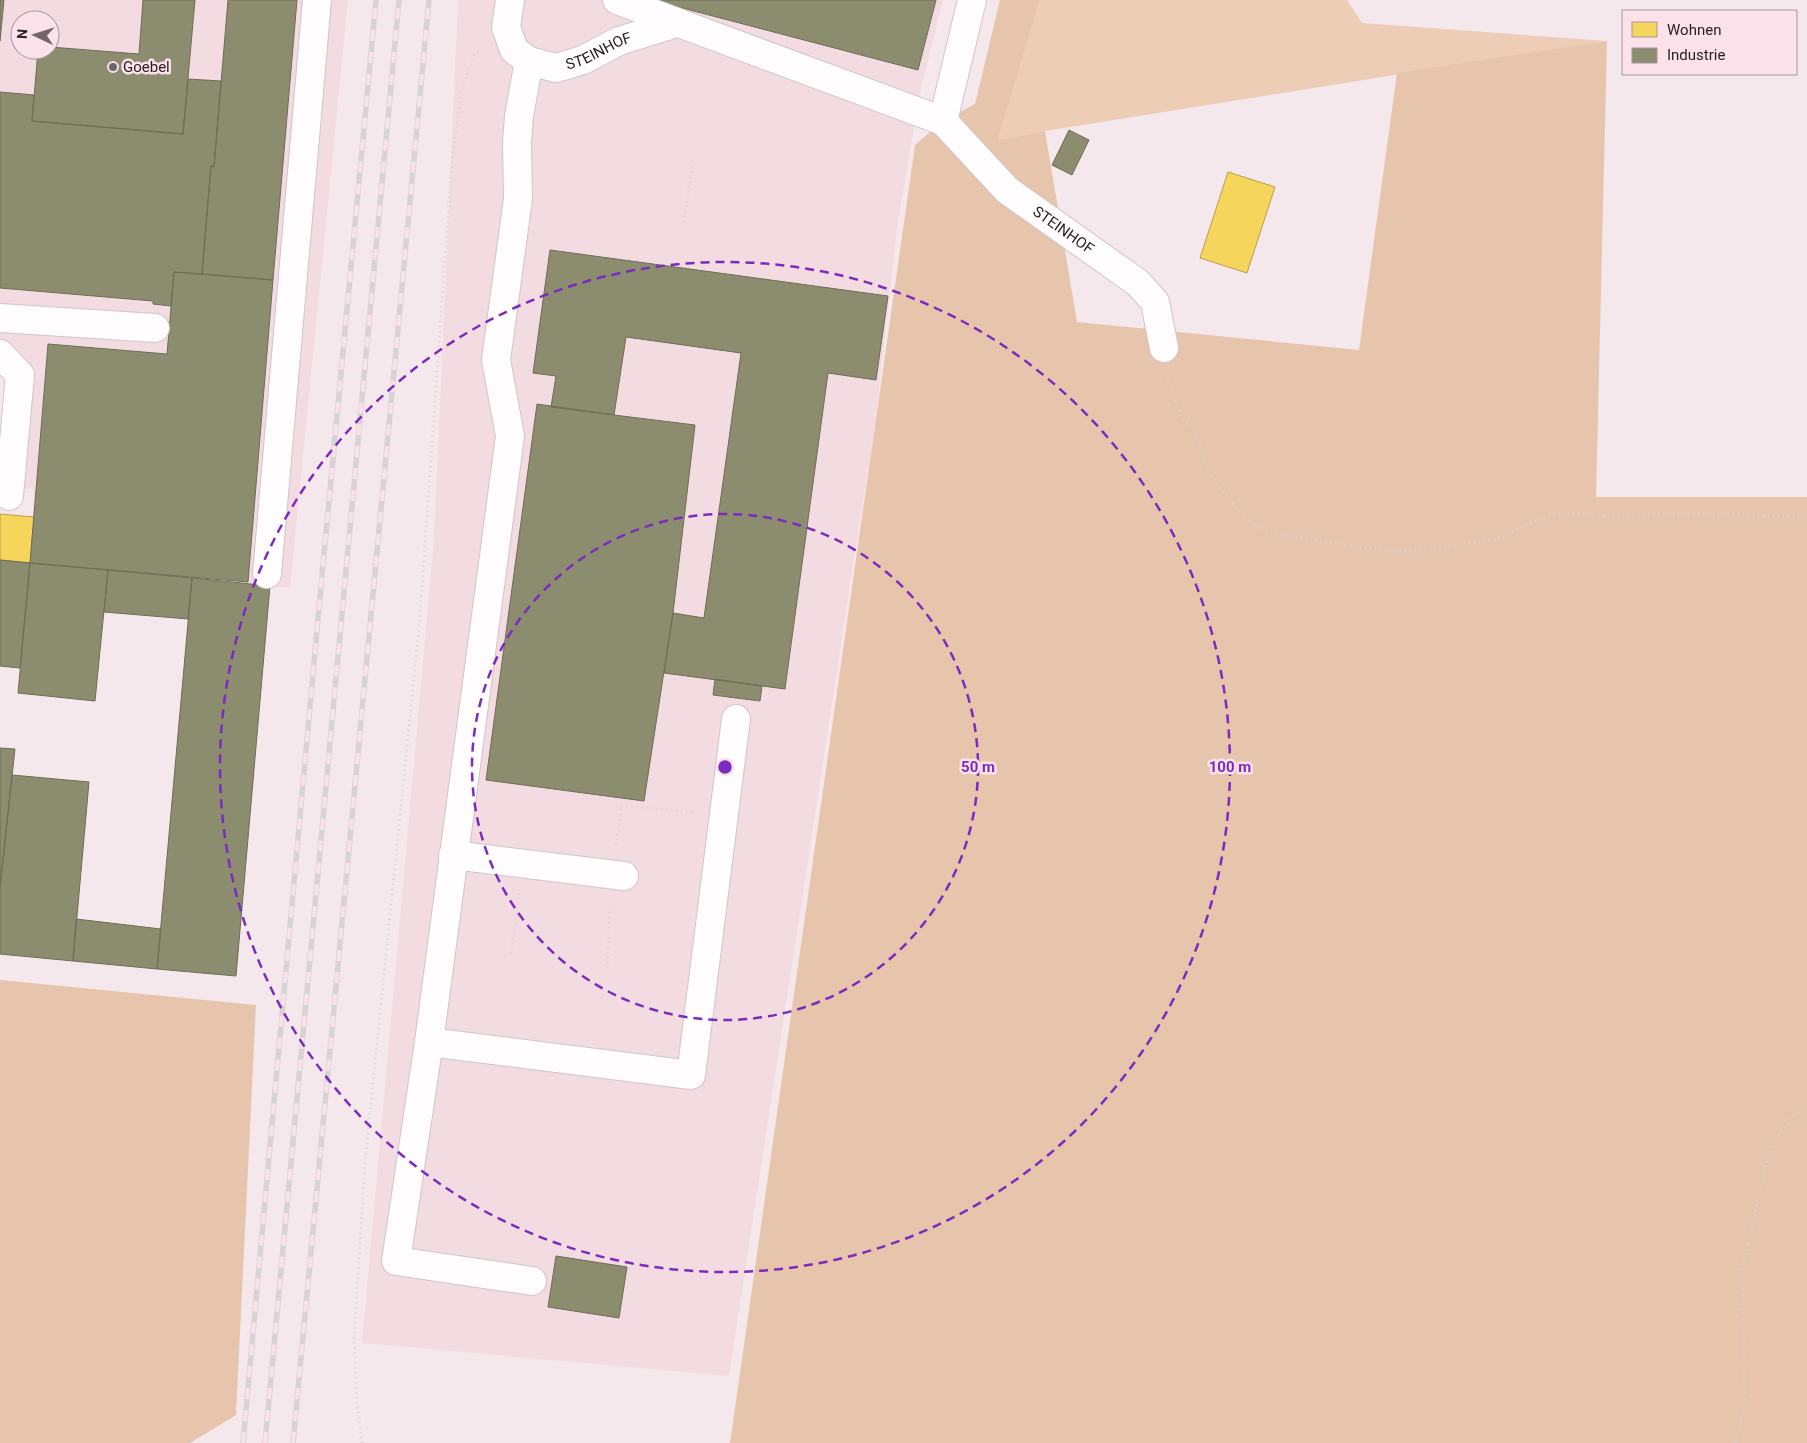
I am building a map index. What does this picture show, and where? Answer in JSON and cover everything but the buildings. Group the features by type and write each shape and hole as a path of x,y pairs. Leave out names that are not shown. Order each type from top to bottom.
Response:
{"street":[{"path":"267,574 317,0"},
{"path":"510,0 506,27 514,50 529,61 519,116 517,142 518,199 496,360 510,436 454,855 396,1261 532,1281"},
{"name":"STEINHOF","path":"617,0 943,121 1007,190 1138,283 1155,302 1164,348"},
{"path":"943,121 972,0"},
{"name":"STEINHOF","path":"529,61 556,68 583,60 619,41 677,23"},
{"path":"0,318 155,328"},
{"path":"0,354 20,375 9,496"},
{"path":"428,1042 691,1075 736,719"},
{"path":"454,855 624,876"}],"path":[{"path":"362,1443 356,1403 354,1338 366,1162 418,629 452,174 460,96 473,57 506,27"},
{"path":"684,222 692,166"},
{"path":"1164,348 1166,373 1181,417 1196,431 1208,472 1247,520 1268,532 1400,552 1495,540 1547,516 1566,512 1607,516 1694,513 1807,517"},
{"path":"511,954 522,864"},
{"path":"1735,1443 1745,1406 1742,1270 1770,1146 1792,1117 1807,1105"}],"shaded area":[{"path":"0,0 348,0 290,588 30,563 34,489 0,487 0,440 7,371 0,369"},
{"path":"458,0 943,0 920,93 898,221 875,423 729,1376 362,1343 434,539"},
{"path":"1000,0 1040,0 998,140 1045,131 1077,322 1359,350 1397,73 1607,41 1596,497 1807,497 1807,1443 730,1443 915,145 943,121 975,104"},
{"path":"1040,0 1347,0 1362,23 1607,41 998,140"},
{"path":"0,980 256,1005 236,1415 190,1443 0,1443"}],"railway":[{"path":"243,1443 376,0"},
{"path":"265,1443 399,0"},
{"path":"293,1443 429,0"}],"place":[{"name":"Goebel","path":"113,67"}]}
